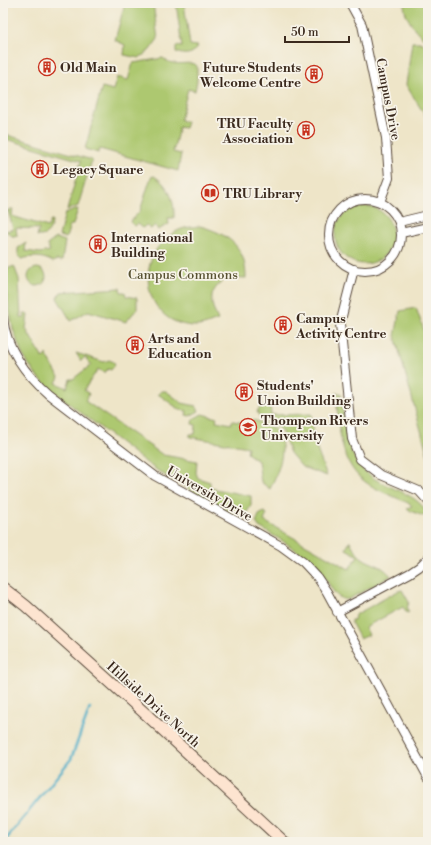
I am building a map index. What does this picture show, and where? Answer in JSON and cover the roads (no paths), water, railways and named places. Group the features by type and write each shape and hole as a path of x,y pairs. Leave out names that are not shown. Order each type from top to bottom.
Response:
{"street":[{"name":"Campus Drive","path":"350,3 362,25 386,138 389,178 380,202"},
{"path":"361,199 380,202 388,207 399,222 401,233 400,245 395,255 387,264 377,269 365,271 354,270 344,264 336,256 330,246 328,235 330,224 335,213 344,205 352,201 361,199"},
{"path":"399,222 428,214"},
{"path":"401,233 428,227"},
{"path":"354,270 340,324 352,439 360,459 381,475 419,491 428,500"},
{"name":"University Drive","path":"3,318 15,355 34,382 48,394 156,476 281,546 303,562 317,577 428,777"},
{"path":"337,612 419,567 428,558"},
{"name":"Hillside Drive North","path":"3,588 26,606 149,717 284,842"}],"waterway":[{"path":"4,842 71,759 90,708"}],"place":[{"name":"Old Main","path":"47,67"},
{"name":"Future Students Welcome Centre","path":"314,74"},
{"name":"TRU Faculty Association","path":"306,130"},
{"name":"Legacy Square","path":"40,169"},
{"name":"TRU Library","path":"210,193"},
{"name":"International Building","path":"98,244"},
{"name":"Campus Activity Centre","path":"283,325"},
{"name":"Arts and Education","path":"135,345"},
{"name":"Students' Union Building","path":"244,392"},
{"name":"Thompson Rivers University","path":"248,427"}],"park label":[{"name":"Campus Commons","path":"183,274"}]}
